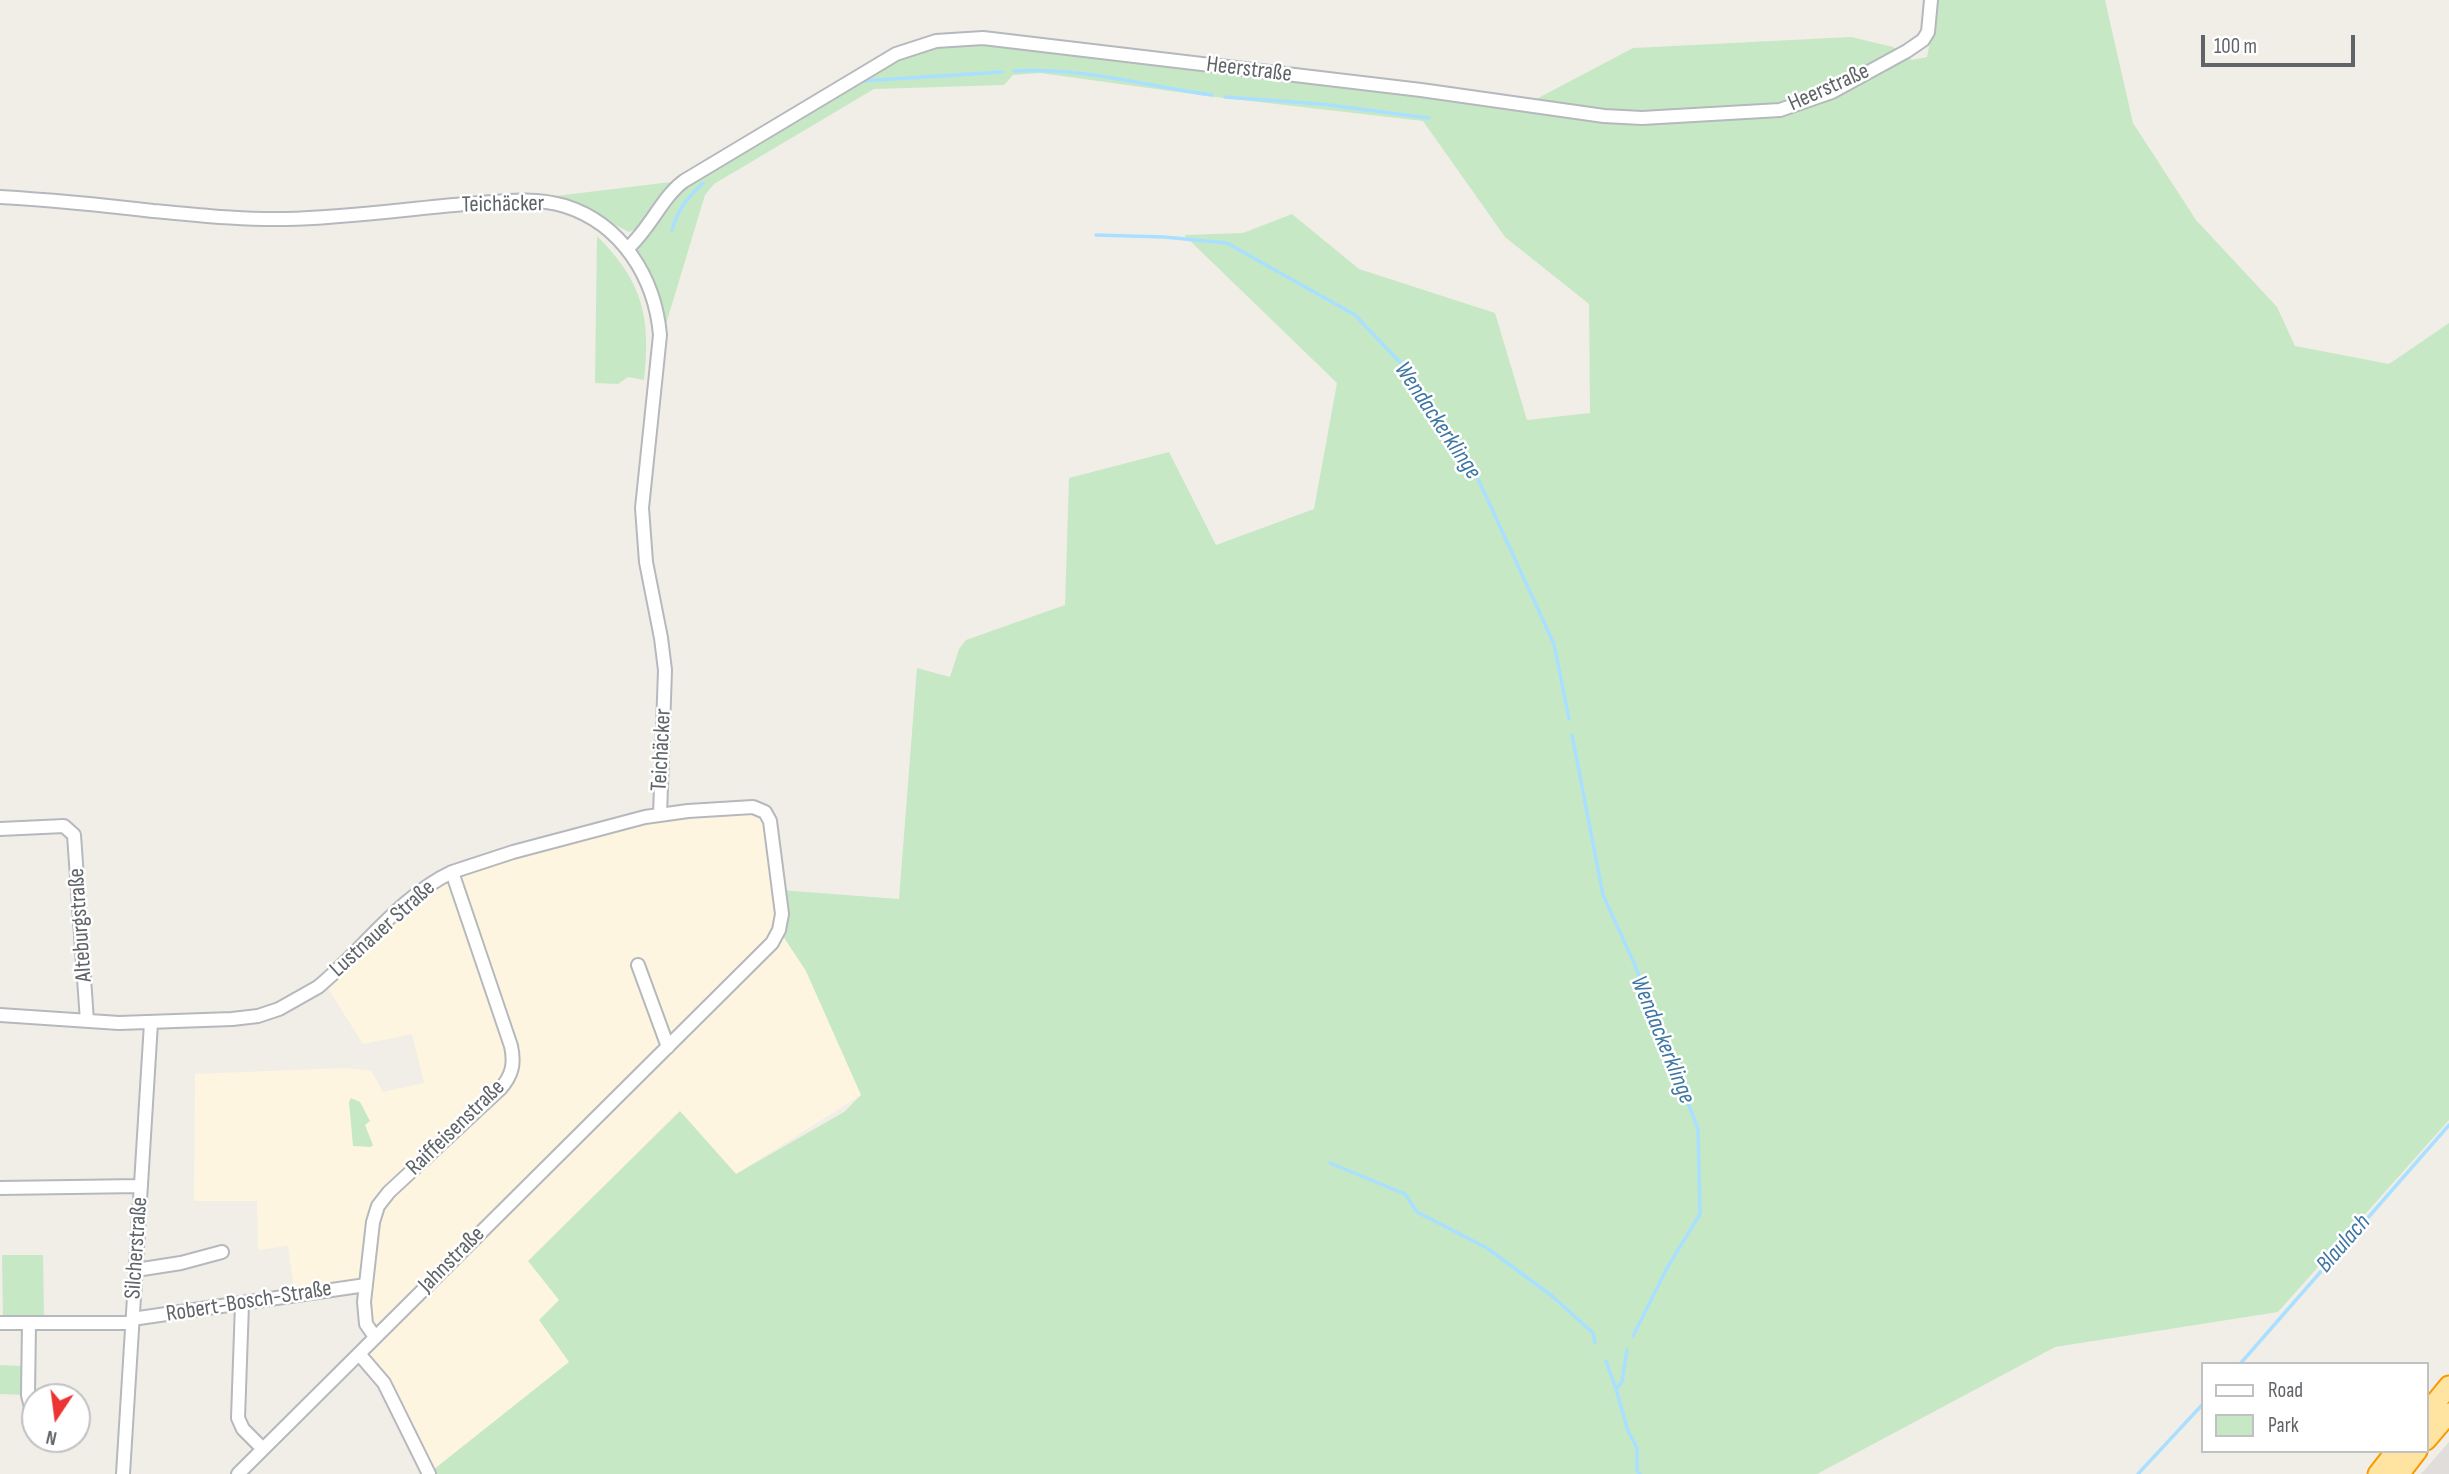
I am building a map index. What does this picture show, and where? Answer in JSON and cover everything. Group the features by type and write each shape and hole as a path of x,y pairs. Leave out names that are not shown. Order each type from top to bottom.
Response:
{"highway":[{"path":"2428,1412 2449,1386"},
{"path":"2428,1438 2449,1413"},
{"path":"2378,1474 2394,1453"},
{"path":"2399,1474 2415,1453"}],"street":[{"name":"Heerstraße","path":"627,249 648,227 671,193 684,181 896,54 923,44 949,39 984,38 1011,41 1622,118 1780,110 1832,92 1923,40 1928,32 1931,0"},
{"name":"Teichäcker","path":"0,197 261,220 538,200 566,206 591,217 627,249 649,285 657,310 660,335 642,508 646,562 665,670 660,814"},
{"name":"Lustnauer Straße","path":"0,1015 150,1023 247,1017 269,1013 300,999 333,974 413,897 437,879 452,872 582,833 660,814 741,806 754,807 765,812"},
{"name":"Jahnstraße","path":"238,1474 772,943 779,930 782,914 770,821 765,812"},
{"name":"Alteburgstraße","path":"0,829 64,826 74,835 87,1021"},
{"name":"Raiffeisenstraße","path":"375,1337 364,1316 373,1222 383,1198 508,1081 513,1064 511,1046 452,872"},
{"path":"638,965 668,1047"},
{"name":"Silcherstraße","path":"123,1474 150,1023"},
{"path":"0,1188 141,1186"},
{"path":"136,1270 181,1263 222,1252"},
{"name":"Robert-Bosch-Straße","path":"0,1323 132,1321 366,1285"},
{"path":"242,1304 238,1418 243,1429 263,1449"},
{"path":"28,1383 29,1323"},
{"path":"360,1354 384,1382 429,1474"}],"shaded area":[{"path":"765,812 779,930 806,971 861,1095 736,1174 680,1112 559,1301 569,1362 429,1473 401,1415 360,1355 375,1337 365,1286 295,1295 288,1246 258,1250 257,1201 194,1201 195,1074 346,1068 371,1071 383,1092 424,1083 412,1034 363,1044 324,982 437,879 645,817"},
{"path":"2449,1442 2449,1474 2421,1474"}],"green space":[{"path":"1930,0 2105,0 2133,123 2196,220 2277,307 2295,346 2389,364 2449,323 2449,1120 2278,1312 2055,1347 1817,1474 428,1474 569,1362 539,1320 559,1300 528,1261 680,1111 736,1174 844,1112 861,1095 806,971 779,930 780,890 899,899 917,668 950,677 959,649 966,640 1065,605 1069,478 1169,452 1216,545 1314,509 1337,383 1184,235 1243,233 1292,214 1359,269 1495,313 1527,420 1590,413 1589,304 1505,237 1423,121 1040,73 1013,75 1004,85 874,89 714,184 705,195 666,324 659,325 627,249 671,193 866,70 949,39 1525,105 1633,48 1851,37 1893,47 1912,60 1927,57 1930,42"},
{"path":"671,182 641,224 629,232 556,196"},
{"path":"597,236 625,269 640,302 646,337 644,380 628,377 618,384 595,383"},
{"path":"351,1098 360,1102 370,1121 365,1125 373,1145 371,1147 353,1146 349,1102"},
{"path":"2,1255 43,1255 44,1315 3,1316"},
{"path":"0,1365 23,1366 21,1395 0,1394"}],"waterway":[{"path":"1014,71 1089,74 1212,95"},
{"path":"862,81 1002,72"},
{"path":"1225,97 1321,104 1429,118"},
{"path":"672,230 684,204 703,183"},
{"name":"Wendackerklinge","path":"1096,235 1164,237 1227,243 1355,315 1410,373 1473,468 1554,644 1569,719"},
{"name":"Wendackerklinge","path":"1572,735 1603,895 1634,963 1698,1129 1700,1214 1667,1268 1633,1336"},
{"name":"Blaulach","path":"2242,1362 2449,1125"},
{"path":"1330,1163 1405,1194 1417,1212 1487,1248 1552,1296 1593,1333 1595,1343"},
{"name":"Wendackerklinge","path":"1627,1350 1622,1382 1616,1389 1628,1431 1637,1448 1637,1471 1640,1474"},
{"path":"1606,1361 1616,1389"},
{"name":"Blaulach","path":"2138,1474 2200,1407"}]}
